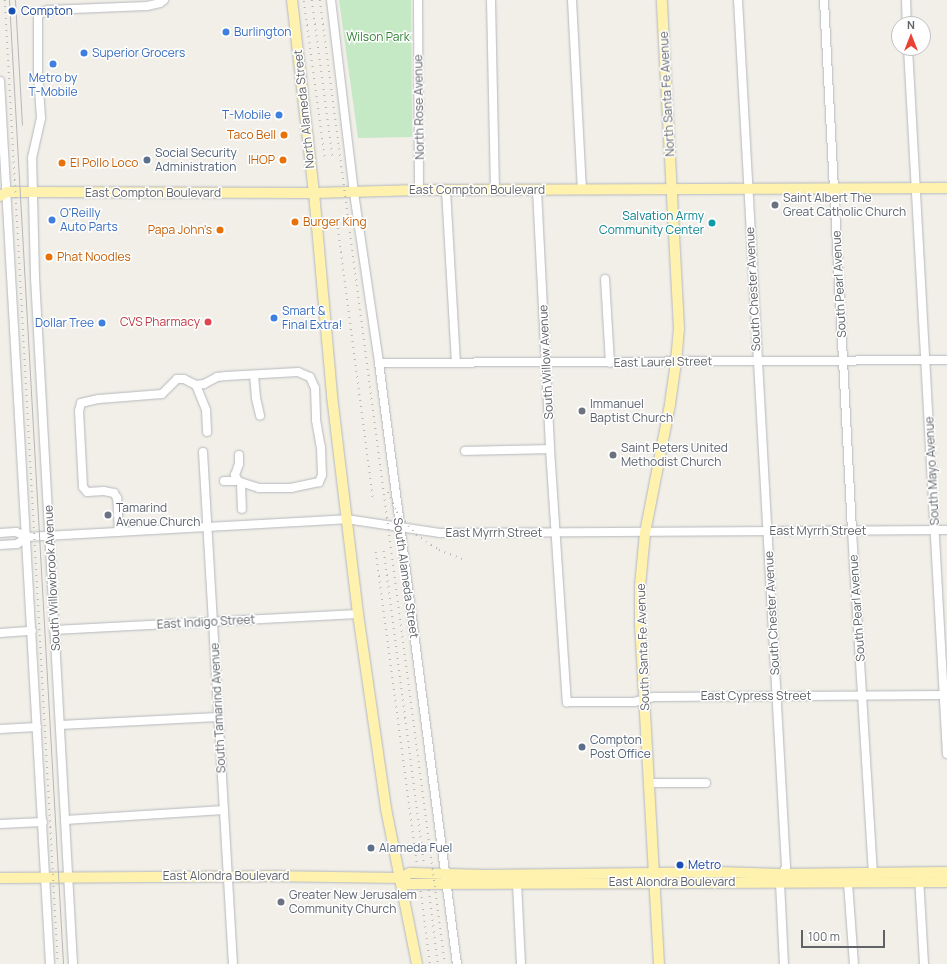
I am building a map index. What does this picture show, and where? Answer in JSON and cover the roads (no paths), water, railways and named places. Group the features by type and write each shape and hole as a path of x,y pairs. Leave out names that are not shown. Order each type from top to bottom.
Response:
{"main road":[{"name":"North Alameda Street","path":"292,0 314,193"},
{"name":"North Santa Fe Avenue","path":"662,0 672,188"},
{"name":"East Compton Boulevard","path":"2,192 314,193 419,190 582,190 672,188 947,188"},
{"name":"South Santa Fe Avenue","path":"659,964 640,624 640,586 645,533 676,362 679,329 672,188"},
{"path":"314,193 346,519 358,614 386,809 417,964"},
{"name":"East Alondra Boulevard","path":"0,878 228,876 400,878 409,884 446,879 654,872 848,883 873,878"},
{"name":"East Alondra Boulevard","path":"446,879 517,883 655,883 781,878 919,877 947,872"},
{"name":"East Alondra Boulevard","path":"919,877 947,882"}],"street":[{"name":"South Willowbrook Avenue","path":"73,964 60,725 46,536 36,305 32,158 41,118 38,74 38,18 40,14 48,10 147,6 160,3 164,0"},
{"path":"331,0 354,192"},
{"name":"North Rose Avenue","path":"418,0 419,190"},
{"path":"491,0 495,190"},
{"path":"572,0 582,190"},
{"name":"South Chester Avenue","path":"738,0 786,867 781,878 784,964"},
{"name":"South Pearl Avenue","path":"824,0 852,531 873,878"},
{"path":"906,0 907,16"},
{"name":"South Mayo Avenue","path":"908,56 914,188 945,695 947,754"},
{"name":"South Willowbrook Avenue","path":"0,81 2,192 27,538 43,822 49,878 50,964"},
{"path":"446,190 456,363"},
{"name":"South Willow Avenue","path":"536,190 550,449 557,534 567,702"},
{"name":"South Alameda Street","path":"354,192 379,363 399,528 457,964"},
{"path":"605,279 610,363"},
{"name":"East Laurel Street","path":"379,363 610,363 947,360"},
{"path":"119,532 117,498 114,493 104,491 87,492 83,487 78,411 81,403 99,399 162,394 177,379 184,379 196,385 204,384 217,377 298,372 310,377 316,396 316,420 321,441 322,475 319,482 291,488 259,488 240,482 224,481"},
{"path":"254,375 256,398 260,416"},
{"path":"196,385 206,410 208,432"},
{"path":"464,451 550,449"},
{"name":"South Tamarind Avenue","path":"203,452 233,964"},
{"path":"239,455 240,464 235,475 240,482 242,509"},
{"name":"East Myrrh Street","path":"27,538 346,519 440,533 557,534 947,530"},
{"path":"0,532 16,532 27,538"},
{"path":"0,545 17,544 27,538"},
{"name":"East Indigo Street","path":"54,630 358,614"},
{"path":"0,633 32,631"},
{"name":"East Cypress Street","path":"567,702 634,702 654,697 945,695"},
{"path":"60,725 218,717"},
{"path":"0,729 37,727"},
{"path":"649,784 706,783"},
{"path":"65,820 224,810"},
{"path":"0,824 43,822"},
{"path":"919,877 924,964"},
{"path":"517,883 521,964"},
{"path":"848,883 854,964"}],"tram line":[{"path":"9,0 63,964"},
{"path":"15,0 22,125"}],"railway":[{"path":"5,0 58,964"},
{"path":"312,0 333,159"},
{"path":"320,0 445,964"},
{"path":"304,1 325,159"},
{"path":"338,228 373,499"},
{"path":"388,492 397,512 416,535 439,550 463,559"},
{"path":"384,551 424,864"},
{"path":"376,552 417,865"},
{"path":"429,890 438,964"},
{"path":"421,891 430,964"}],"place":[{"name":"Compton","path":"12,11"},
{"name":"Burlington","path":"226,32"},
{"name":"Superior Grocers","path":"84,53"},
{"name":"Metro by T-Mobile","path":"53,64"},
{"name":"T-Mobile","path":"279,115"},
{"name":"Taco Bell","path":"284,135"},
{"name":"Social Security Administration","path":"147,160"},
{"name":"IHOP","path":"283,160"},
{"name":"El Pollo Loco","path":"62,163"},
{"name":"Saint Albert The Great Catholic Church","path":"775,205"},
{"name":"O'Reilly Auto Parts","path":"52,220"},
{"name":"Burger King","path":"295,222"},
{"name":"Salvation Army Community Center","path":"712,223"},
{"name":"Papa John's","path":"220,230"},
{"name":"Phat Noodles","path":"49,257"},
{"name":"Smart & Final Extra!","path":"274,318"},
{"name":"CVS Pharmacy","path":"208,322"},
{"name":"Dollar Tree","path":"102,323"},
{"name":"Immanuel Baptist Church","path":"582,411"},
{"name":"Saint Peters United Methodist Church","path":"613,455"},
{"name":"Tamarind Avenue Church","path":"108,515"},
{"name":"Compton Post Office","path":"582,747"},
{"name":"Alameda Fuel","path":"371,848"},
{"name":"Metro","path":"680,865"},
{"name":"Greater New Jerusalem Community Church","path":"281,902"}],"park label":[{"name":"Wilson Park","path":"378,37"}]}
